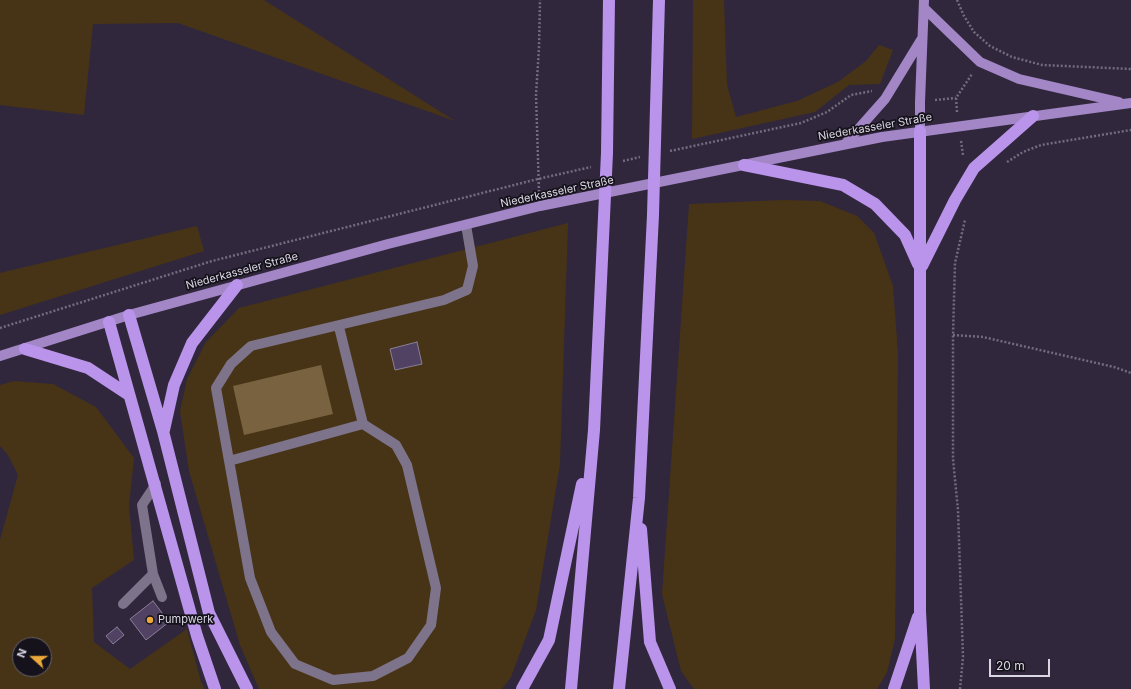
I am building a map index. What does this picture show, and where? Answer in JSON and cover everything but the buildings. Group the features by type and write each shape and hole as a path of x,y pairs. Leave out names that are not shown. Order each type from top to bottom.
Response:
{"highway":[{"path":"571,689 594,430 604,226 609,0"},
{"path":"619,689 638,498 653,215 659,0"},
{"path":"920,269 955,200 974,168 1034,116"},
{"path":"920,132 920,610 924,689"},
{"path":"744,165 843,185 869,200 875,204 905,235 920,269"},
{"path":"163,431 174,385 192,344 236,285"},
{"path":"129,315 163,431 209,613 248,689"},
{"path":"109,322 156,484 197,636 215,689"},
{"path":"25,349 88,368 129,395"},
{"path":"522,689 549,640 594,430"},
{"path":"638,498 650,642 670,689"},
{"path":"894,689 920,610"}],"main road":[{"path":"920,132 924,4"},
{"path":"924,4 980,62 1019,79 1129,103"},
{"path":"846,143 885,99 922,38"},
{"name":"Niederkasseler Straße","path":"0,356 129,315 236,285 540,206 846,143 1129,103"}],"lane":[{"path":"339,327 363,424 396,445 407,465 436,588 431,625 408,658 373,676 333,680 296,664 271,632 250,578 216,388 231,364 251,346 280,338 339,327 444,300 467,290 473,266 466,225"},
{"path":"229,462 363,424"},
{"path":"156,484 142,505 154,574 162,597"},
{"path":"122,604 154,574"}],"path":[{"path":"540,0 536,95 540,206"},
{"path":"957,0 964,16 974,32 990,46 1012,57 1042,65 1111,70 1131,69"},
{"path":"669,151 801,123 827,112 851,94 872,91 885,99"},
{"path":"920,102 956,98"},
{"path":"1002,166 1023,152 1041,145 1131,130"},
{"path":"615,162 646,156"},
{"path":"0,328 212,261 538,179 592,167"},
{"path":"960,689 963,658 958,510 953,459 953,335 955,263 965,218"},
{"path":"953,335 983,337 1114,367 1131,373"}],"shaded area":[{"path":"0,0 264,0 455,121 178,23 93,24 84,115 0,105"},
{"path":"693,0 724,0 727,85 736,117 797,101 838,82 866,61 879,45 893,50 880,84 849,85 815,112 692,139"},
{"path":"782,200 820,201 857,216 874,233 893,286 898,353 895,639 887,672 877,689 694,689 681,671 662,594 689,204"},
{"path":"568,223 560,464 536,610 511,677 502,689 259,689 240,645 189,471 180,411 187,379 206,342 239,308"},
{"path":"197,226 204,251 0,315 0,273"},
{"path":"321,365 333,414 244,435 233,386"},
{"path":"14,381 53,384 96,407 134,458 129,506 134,560 92,588 94,642 130,669 187,629 201,682 205,689 0,689 0,540 18,475 8,455 0,446 0,385"}],"place":[{"name":"Pumpwerk","path":"150,620"}]}
